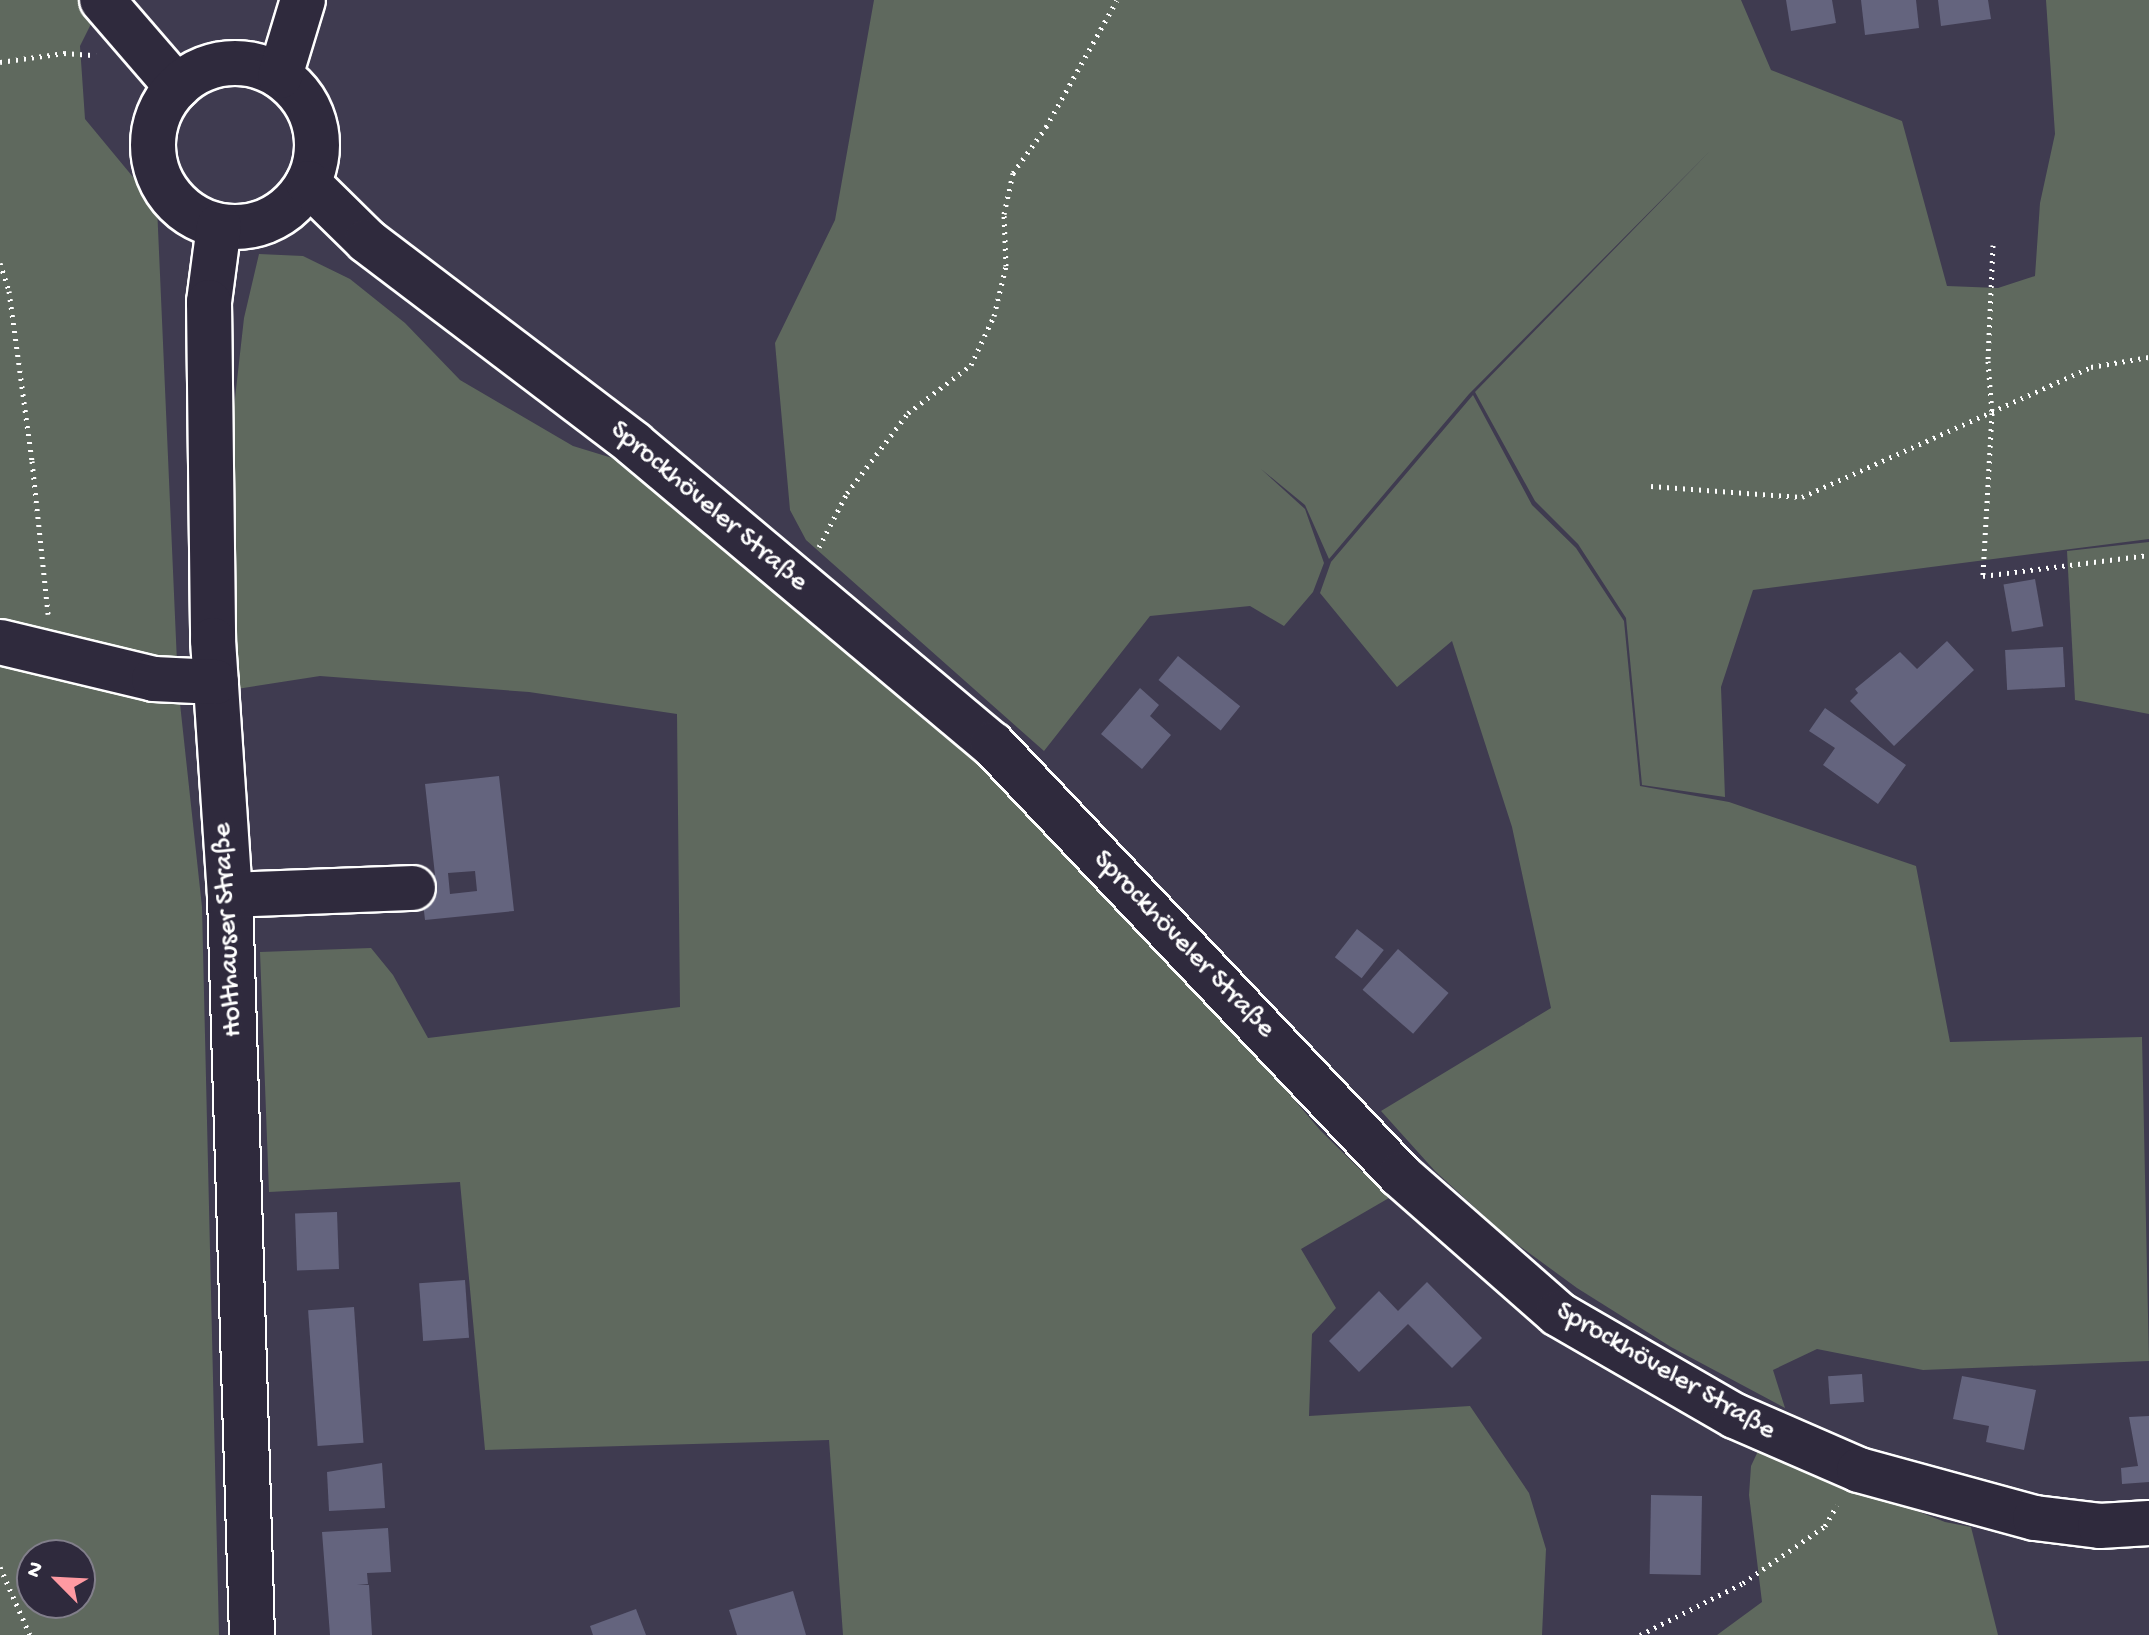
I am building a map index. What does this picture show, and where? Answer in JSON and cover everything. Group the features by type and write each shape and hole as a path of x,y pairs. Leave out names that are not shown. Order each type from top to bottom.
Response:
{"street":[{"path":"102,0 177,87"},
{"path":"280,76 303,0"},
{"path":"249,64 280,76 308,108 316,129 317,153 308,183 290,207 250,227 219,226 185,211 159,179 154,133 177,87 217,65 249,64"},
{"name":"Sprockhöveler Straße","path":"308,183 367,241 587,408 992,744 1400,1175 1558,1314 1735,1416 1859,1470 2035,1518 2100,1526 2149,1523"},
{"name":"Holthauser Straße","path":"219,226 209,302 216,682 230,895 252,1635"},
{"path":"0,642 154,679 216,682"},
{"path":"230,895 413,888"}],"path":[{"path":"800,583 847,493 908,413 971,365 994,316 1006,266 1004,214 1013,173 1046,127 1117,0"},
{"path":"0,62 64,53 107,56"},
{"path":"1993,245 1988,361 1992,413 1983,576 2149,555"},
{"path":"0,263 9,291 32,461 48,655"},
{"path":"1651,486 1802,497 2091,367 2149,357"},
{"path":"1640,1635 1754,1575 1825,1526 1845,1491"},
{"path":"0,1567 30,1635"}],"shaded area":[{"path":"0,0 103,0 80,46 85,119 157,206 178,685 202,907 219,1635 0,1635"},
{"path":"874,0 1741,0 1771,70 1902,121 1947,286 1998,288 2035,276 2040,203 2055,134 2046,0 2149,0 2149,539 1753,590 1721,687 1725,797 1642,785 1626,618 1578,544 1535,501 1475,392 1710,151 1469,394 1329,559 1305,505 1261,469 1305,509 1324,563 1313,592 1284,626 1250,606 1150,616 1044,751 806,540 790,510 775,343 835,220"},
{"path":"259,254 303,256 350,279 405,323 460,380 573,446 622,461 929,716 1097,868 1320,1130 1389,1198 1301,1249 1336,1308 1312,1334 1309,1416 1470,1406 1529,1493 1546,1549 1542,1635 843,1635 829,1440 485,1450 460,1182 269,1192 260,952 371,948 393,975 428,1038 680,1007 677,714 529,692 320,676 237,689 232,425 244,318"},
{"path":"1473,395 1532,505 1576,548 1624,621 1640,786 1729,802 1916,866 1950,1042 2142,1037 2149,1361 1923,1370 1817,1349 1773,1370 1785,1408 1671,1347 1577,1288 1506,1236 1435,1171 1381,1111 1551,1008 1512,827 1452,641 1397,687 1320,593 1331,562"},
{"path":"2149,542 2149,714 2075,700 2067,551"},
{"path":"1759,1449 1945,1522 1971,1527 1998,1635 1717,1635 1762,1602 1749,1495 1751,1466"}],"building":[{"path":"1786,0 1832,0 1836,23 1791,31"},
{"path":"1861,0 1916,0 1919,28 1865,35"},
{"path":"1938,0 1988,0 1991,19 1941,26"},
{"path":"2035,579 2043,626 2012,632 2003,585"},
{"path":"1947,641 1974,670 1894,746 1850,701 1858,693 1855,689 1900,652 1917,669"},
{"path":"2063,647 2065,687 2007,690 2005,650"},
{"path":"1178,656 1240,706 1221,730 1158,680"},
{"path":"1140,688 1159,705 1150,716 1171,735 1142,769 1101,734"},
{"path":"1825,708 1906,765 1878,804 1823,765 1835,748 1809,731"},
{"path":"499,776 514,911 425,920 420,877 435,875 425,784","holes":["475,871 477,891 450,894 448,873"]},
{"path":"1357,929 1384,950 1362,978 1335,957"},
{"path":"1398,949 1449,993 1413,1034 1363,990"},
{"path":"337,1212 339,1269 297,1270 295,1213"},
{"path":"465,1280 469,1338 423,1341 419,1283"},
{"path":"1427,1282 1482,1338 1452,1368 1408,1324 1359,1372 1329,1341 1379,1291 1398,1311"},
{"path":"354,1307 363,1443 318,1446 308,1310"},
{"path":"1862,1374 1864,1402 1830,1404 1828,1376"},
{"path":"1962,1376 2036,1390 2024,1450 1986,1442 1989,1426 1953,1419"},
{"path":"2149,1416 2149,1482 2122,1484 2121,1468 2138,1466 2129,1417"},
{"path":"382,1463 385,1508 329,1511 327,1472"},
{"path":"1651,1495 1702,1496 1701,1575 1650,1574"},
{"path":"388,1528 391,1572 367,1573 368,1584 357,1585 369,1585 372,1635 330,1635 322,1532"},
{"path":"793,1591 806,1635 737,1635 729,1610"},
{"path":"636,1609 646,1635 593,1635 590,1626"}]}
